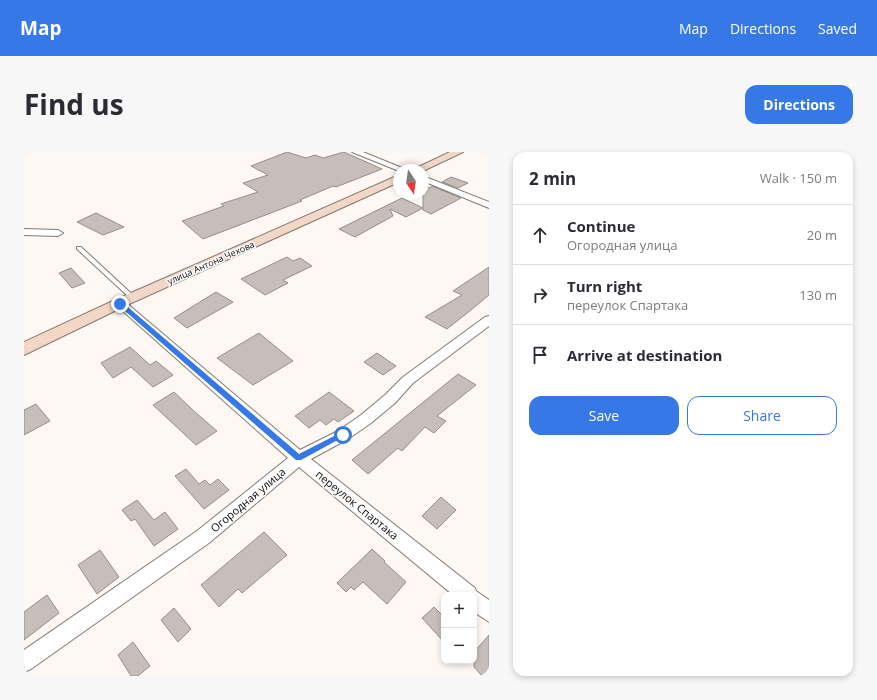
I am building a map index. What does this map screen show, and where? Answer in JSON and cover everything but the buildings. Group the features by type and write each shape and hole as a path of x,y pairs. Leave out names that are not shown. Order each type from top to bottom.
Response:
{"street":[{"path":"356,152 393,166"},
{"path":"429,165 458,152"},
{"path":"429,180 487,202"},
{"name":"улица Антона Чехова","path":"24,349 393,181"},
{"path":"24,232 58,233"},
{"name":"переулок Спартака","path":"127,301 299,458 464,592"},
{"name":"Огородная улица","path":"24,662 203,537 299,458 343,435 366,418 408,380 489,320"},
{"path":"477,602 489,612"}],"lane":[{"path":"79,248 127,301"}],"route":[{"path":"120,304 299,458 343,435"}]}
